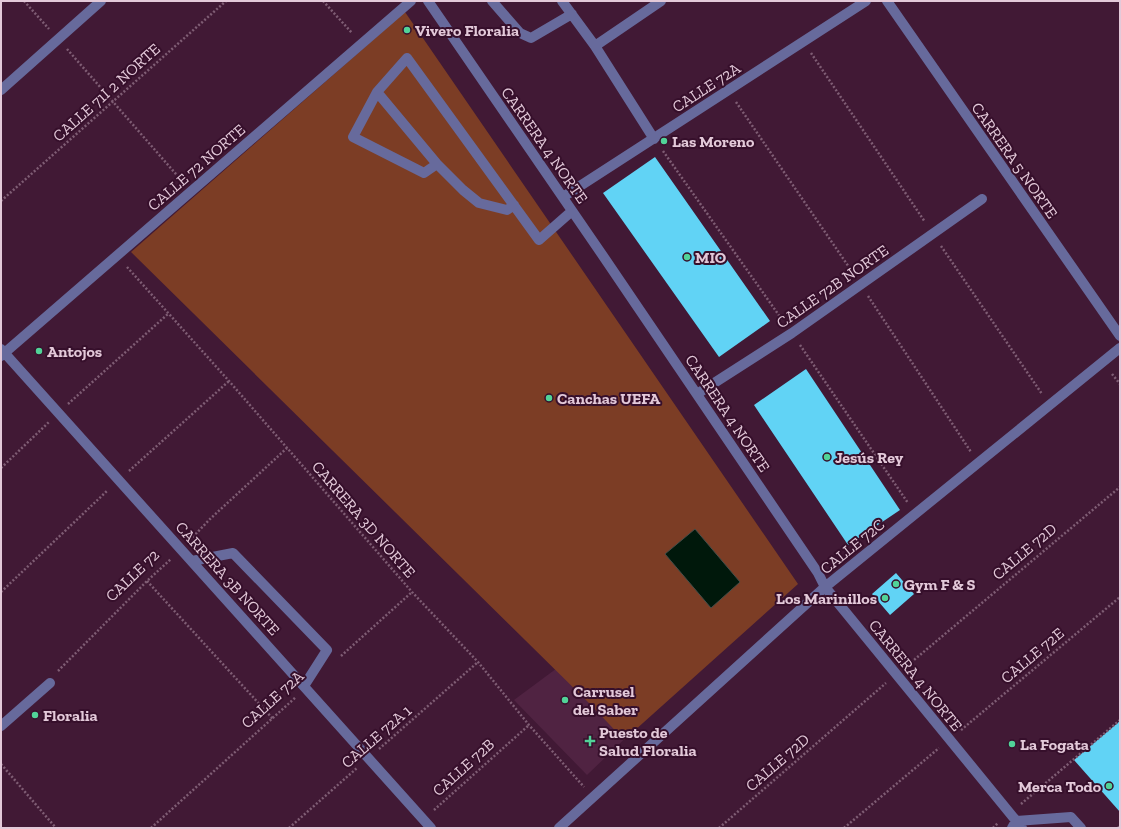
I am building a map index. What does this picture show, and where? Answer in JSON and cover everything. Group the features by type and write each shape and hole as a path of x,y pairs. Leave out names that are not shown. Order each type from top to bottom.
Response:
{"street":[{"path":"1,90 101,1"},
{"name":"CALLE 72 NORTE","path":"2,353 117,256 411,1"},
{"name":"CARRERA 4 NORTE","path":"428,1 697,394 818,573 825,587 1017,826"},
{"path":"492,1 520,33 531,38 572,14"},
{"path":"562,1 595,46 654,139"},
{"path":"595,46 660,1"},
{"name":"CALLE 72A","path":"563,198 866,1"},
{"name":"CARRERA 5 NORTE","path":"887,1 1120,336"},
{"path":"437,164 424,173 353,137 377,92 407,58 539,240 572,211"},
{"path":"377,92 437,164 463,190 480,203 506,210 514,205"},
{"name":"CALLE 72B NORTE","path":"697,394 792,333 982,199"},
{"name":"CALLE 72C","path":"559,828 825,587 1120,348"},
{"name":"CARRERA 3B NORTE","path":"2,353 59,412 431,828"},
{"path":"192,561 233,553 327,650 305,687"},
{"path":"1,726 50,683"},
{"path":"1017,826 1071,817 1081,828"}],"path":[{"path":"24,1 192,191"},
{"name":"CALLE 71I 2 NORTE","path":"1,201 226,1"},
{"path":"323,1 362,43"},
{"name":"CARRERA 3D NORTE","path":"117,256 169,313 412,592 478,662 529,725 593,797"},
{"path":"1,468 59,412 169,313"},
{"name":"CALLE 72","path":"50,683 60,669 147,581 210,519 287,448"},
{"name":"CALLE 72D","path":"908,665 1120,487"},
{"path":"147,581 273,719"},
{"path":"337,660 412,592"},
{"name":"CALLE 72E","path":"959,731 1120,597"},
{"name":"CALLE 72A 1","path":"289,828 478,662"},
{"name":"CALLE 72D","path":"718,828 887,683"},
{"name":"CALLE 72A","path":"152,828 273,719 305,687"},
{"path":"1020,804 1120,720"},
{"name":"CALLE 72B","path":"423,820 529,725"},
{"path":"844,828 940,748"},
{"path":"1,764 56,828"}],"shaded area":[{"path":"405,12 798,584 624,740 593,707 131,252"},
{"path":"695,529 740,582 711,608 665,554"},
{"name":"Carrusel del Saber","path":"572,657 639,725 587,775 514,700"}],"building":[{"name":"MIO","path":"655,157 770,321 719,357 603,193"},
{"name":"Jesús Rey","path":"806,369 900,510 848,545 754,405"},
{"path":"896,573 914,594 890,615 872,594"},
{"name":"Merca Todo","path":"1120,721 1120,812 1074,760"}],"place":[{"name":"Vivero Floralia","path":"407,30"},
{"name":"Las Moreno","path":"664,141"},
{"name":"MIO","path":"687,257"},
{"name":"Antojos","path":"39,351"},
{"name":"Canchas UEFA","path":"549,398"},
{"name":"Jesús Rey","path":"827,457"},
{"name":"Gym F & S","path":"896,584"},
{"name":"Los Marinillos","path":"885,598"},
{"name":"Carrusel del Saber","path":"565,700"},
{"name":"Floralia","path":"35,715"},
{"name":"Puesto de Salud Floralia","path":"590,741"},
{"name":"La Fogata","path":"1012,744"},
{"name":"Merca Todo","path":"1109,786"}]}
